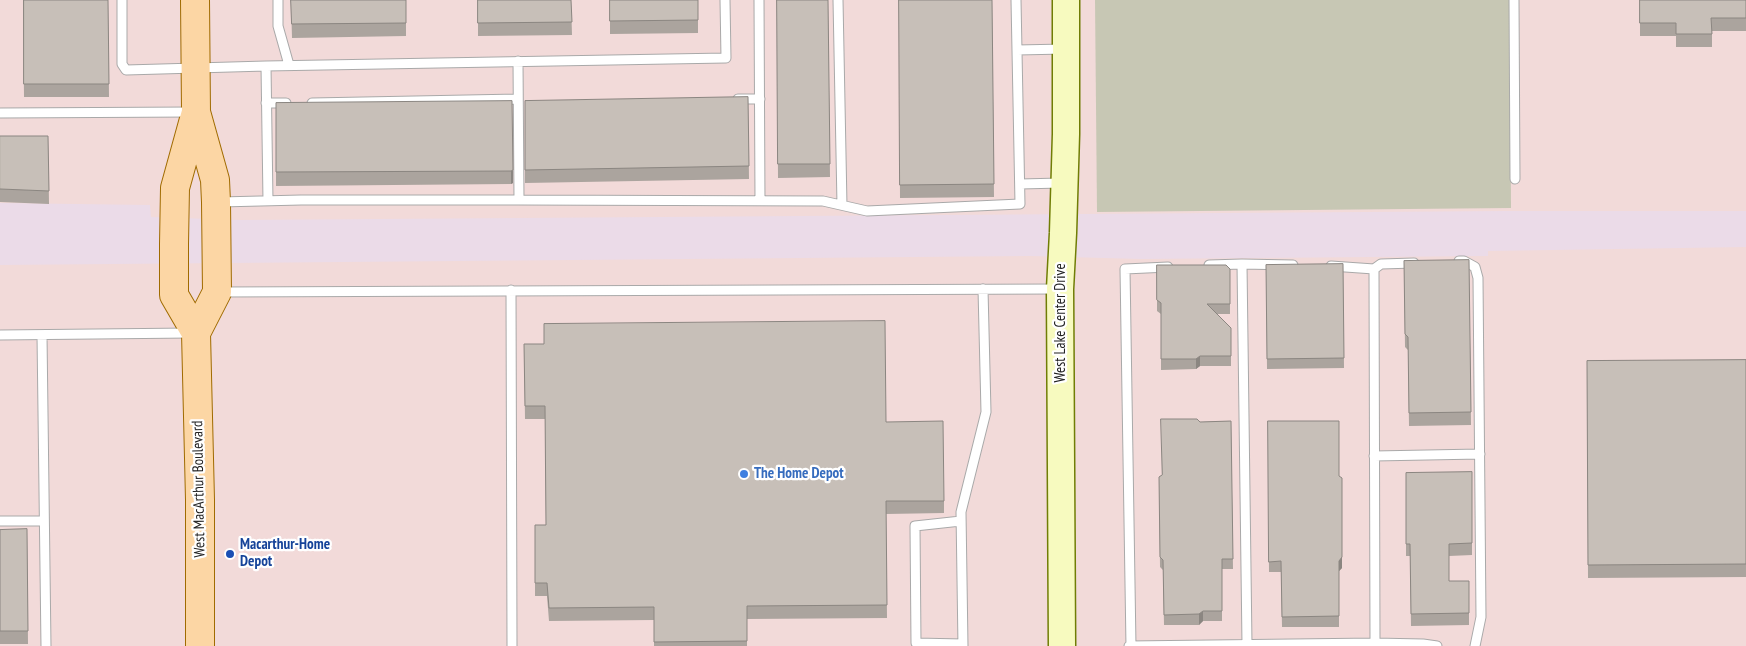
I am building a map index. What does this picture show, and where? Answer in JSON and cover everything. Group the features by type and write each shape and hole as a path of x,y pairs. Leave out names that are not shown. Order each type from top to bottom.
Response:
{"main road":[{"name":"West MacArthur Boulevard","path":"195,0 194,68 196,112 215,180 217,292 196,333 200,500 200,646"},
{"name":"West MacArthur Boulevard","path":"196,112 174,188 174,295 196,333"}],"street":[{"name":"West Lake Center Drive","path":"1062,646 1060,289 1066,134 1066,0"}],"lane":[{"path":"122,0 122,64 126,70 289,65 726,58 725,0"},
{"path":"278,0 278,26 289,65"},
{"path":"759,0 760,201"},
{"path":"838,0 842,205"},
{"path":"216,202 518,200 823,201 868,211 1020,204 1016,0"},
{"path":"1514,0 1515,180"},
{"path":"1017,50 1066,49"},
{"path":"518,61 518,200"},
{"path":"266,66 268,201"},
{"path":"731,99 760,98"},
{"path":"266,103 518,101 528,103"},
{"path":"0,114 196,112"},
{"path":"1020,184 1064,183"},
{"path":"1445,262 1464,261 1475,267 1478,278 1481,617 1475,646"},
{"path":"1326,266 1374,269 1381,264 1427,262"},
{"path":"1203,266 1242,264 1298,265"},
{"path":"1242,264 1247,645"},
{"path":"1174,267 1125,269 1130,646 1375,643 1436,646"},
{"path":"1374,269 1375,643"},
{"path":"961,521 915,526 916,643 963,645 961,512 986,412 984,289"},
{"path":"217,292 1060,289"},
{"path":"510,290 512,646"},
{"path":"0,335 196,333"},
{"path":"42,335 46,646"},
{"path":"1374,456 1480,454"},
{"path":"0,521 44,521"}],"shaded area":[{"path":"0,0 1746,0 1746,646 0,646"},
{"path":"1095,0 1510,0 1511,208 1097,212"},
{"path":"0,203 150,205 151,217 239,220 1746,211 1746,247 1488,251 1488,256 1141,259 1030,256 0,265"}],"building":[{"path":"24,0 108,0 109,84 24,84"},
{"path":"291,0 406,0 406,23 292,24"},
{"path":"478,0 571,0 572,22 478,23"},
{"path":"610,0 698,0 698,20 610,21"},
{"path":"777,0 828,0 830,164 778,164"},
{"path":"899,0 992,0 994,184 900,185"},
{"path":"1640,0 1746,0 1746,18 1711,18 1712,34 1676,34 1676,23 1640,23"},
{"path":"748,97 749,166 525,170 525,101"},
{"path":"512,101 513,170 511,171 276,172 276,103"},
{"path":"0,136 48,136 49,191 0,189"},
{"path":"1469,260 1471,412 1409,413 1404,261"},
{"path":"1343,264 1344,358 1267,359 1266,265"},
{"path":"1157,265 1226,265 1230,269 1230,304 1207,304 1231,328 1231,356 1161,359 1161,303 1157,300"},
{"name":"The Home Depot","path":"885,321 886,422 943,421 944,501 886,501 887,605 747,606 747,641 654,642 654,607 549,608 547,583 535,583 535,525 546,525 545,406 525,406 524,344 544,344 544,324"},
{"path":"1746,360 1746,564 1588,565 1587,361"},
{"path":"1161,419 1197,419 1200,422 1231,421 1233,559 1222,559 1222,611 1164,615 1163,560 1160,557 1159,477 1162,475"},
{"path":"1268,421 1339,421 1339,476 1342,478 1342,557 1339,561 1339,616 1282,617 1281,561 1269,562"},
{"path":"1472,472 1472,543 1449,544 1449,581 1469,581 1469,613 1411,614 1410,544 1406,544 1406,473"},
{"path":"27,529 28,631 0,631 0,530"}],"place":[{"name":"The Home Depot","path":"744,474"},
{"name":"Macarthur-Home Depot","path":"230,554"}]}
